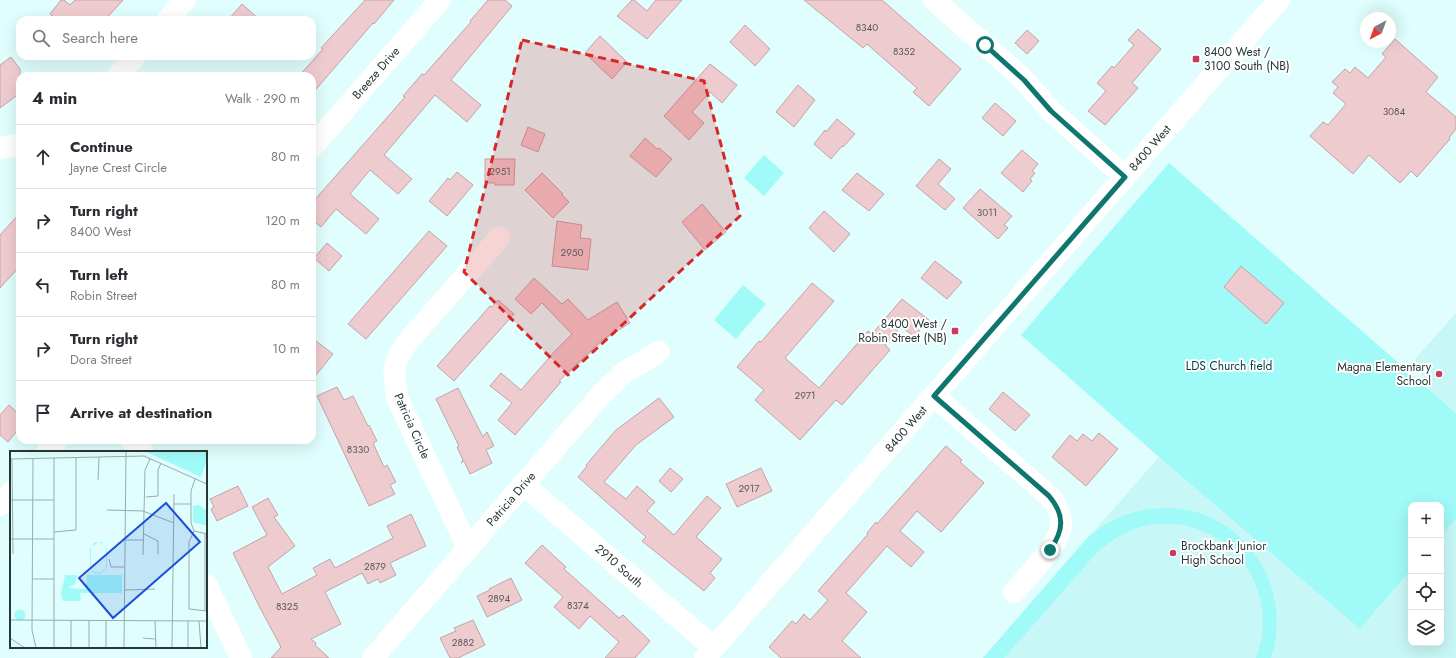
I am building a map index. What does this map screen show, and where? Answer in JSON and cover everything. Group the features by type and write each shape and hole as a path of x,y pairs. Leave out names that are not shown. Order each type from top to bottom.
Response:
{"street":[{"path":"171,16 185,0"},
{"name":"Breeze Drive","path":"316,142 440,0"},
{"path":"934,0 1024,80 1051,111 1125,177"},
{"name":"8400 West","path":"710,653 1279,0"},
{"path":"121,72 132,60"},
{"path":"0,148 16,145"},
{"name":"Patricia Circle","path":"468,548 398,400 394,379 394,369 400,351 499,238"},
{"name":"Patricia Drive","path":"373,658 615,380 637,364 659,352"},
{"path":"934,396 1049,496 1059,511 1061,528 1056,542 1014,592"},
{"name":"2910 South","path":"523,484 710,653"},
{"path":"0,506 10,494"},
{"path":"207,586 241,658"}],"highlighted area":[{"path":"522,40 704,81 740,216 568,375 464,272"}],"shaded area":[{"name":"Magna Elementary School","path":"1456,313 1456,413 1429,389 1415,359"},
{"name":"Brockbank Junior High School","path":"1159,457 1360,629 1408,573 1408,646 1444,646 1444,533 1456,519 1456,658 983,658"}],"green space":[{"path":"764,155 784,173 764,196 744,178"},
{"name":"LDS Church field","path":"1169,163 1456,413 1456,519 1444,533 1444,502 1408,502 1408,573 1360,629 1159,457 1021,335"},
{"path":"743,285 766,304 736,339 714,320"},
{"path":"1163,508 1192,511 1218,521 1237,534 1252,550 1264,569 1272,590 1276,612 1276,635 1271,658 1256,658 1263,631 1262,604 1254,580 1240,558 1221,541 1198,529 1172,524 1137,528 1110,542 1093,557 1004,658 983,658 1087,538 1104,525 1122,516 1141,511"}],"building":[{"path":"61,0 64,0 70,5 75,0 123,0 109,16 52,16 50,14"},
{"path":"365,0 394,0 316,89 316,72 303,72 313,60 316,60 316,57 323,49 321,48"},
{"path":"488,0 505,0 512,6 451,80 481,105 467,122 435,95 384,155 412,179 398,194 370,170 350,194 379,219 366,234 336,209 321,227 316,223 316,198 405,97 403,96 422,74 424,75 471,22 470,21"},
{"path":"632,0 647,11 656,0 682,0 647,39 617,16"},
{"path":"804,0 882,0 961,69 929,106 913,92 917,88 867,44 863,48"},
{"path":"242,4 256,16 232,16"},
{"path":"745,25 770,49 755,66 730,42"},
{"path":"1138,29 1161,49 1132,83 1138,88 1105,125 1088,111 1106,91 1097,83 1112,66 1114,68 1134,45 1128,40"},
{"path":"1027,30 1039,41 1027,54 1015,43"},
{"path":"600,36 627,62 612,79 585,53"},
{"path":"1396,40 1438,77 1426,92 1456,117 1456,129 1449,138 1450,139 1417,177 1411,171 1400,183 1369,155 1353,174 1310,136 1323,122 1328,125 1346,104 1333,93 1338,87 1332,82 1345,69 1350,73 1355,67 1368,78 1386,57 1382,54 1387,48 1396,48"},
{"path":"11,57 20,69 20,72 16,72 16,96 0,108 0,65"},
{"path":"710,64 737,85 722,103 710,92 692,112 704,123 689,140 664,116"},
{"path":"798,85 815,100 794,127 776,112"},
{"path":"995,103 1016,121 1003,136 982,118"},
{"path":"837,119 855,134 831,159 814,144 825,130 826,132"},
{"path":"528,127 545,134 538,152 521,145"},
{"path":"645,138 657,149 659,148 672,159 656,177 630,156"},
{"path":"1022,150 1038,164 1032,171 1035,173 1030,179 1032,181 1023,192 1001,173"},
{"path":"485,159 515,159 514,185 495,185 495,183 485,183"},
{"path":"939,159 951,169 938,184 955,199 945,210 916,186"},
{"path":"457,172 473,185 447,216 429,201 448,178 450,180"},
{"path":"542,173 569,202 553,218 525,190"},
{"path":"857,173 884,194 869,211 842,190"},
{"path":"980,189 1012,216 1004,225 1008,228 998,239 963,208"},
{"path":"702,204 726,232 705,250 682,222"},
{"path":"824,211 850,234 834,252 809,228"},
{"path":"16,217 16,270 0,288 0,235"},
{"path":"557,221 582,225 580,238 591,239 588,270 552,266"},
{"path":"429,231 447,246 366,339 348,324"},
{"path":"327,243 342,256 329,271 316,260 316,256"},
{"path":"935,261 962,282 947,299 921,278"},
{"path":"1241,266 1284,303 1266,324 1224,287"},
{"path":"534,278 562,304 568,299 588,320 617,302 630,323 602,340 559,381 561,382 515,435 498,420 512,403 490,386 501,373 521,390 572,334 542,303 531,314 515,299"},
{"path":"812,283 834,301 785,358 819,388 868,331 872,334 902,299 929,320 914,337 901,326 885,345 890,350 842,405 836,400 800,440 755,400 764,390 737,367 759,341 761,342"},
{"path":"498,300 514,314 454,381 437,366 490,306 492,307"},
{"path":"316,341 333,354 316,375"},
{"path":"337,387 344,400 353,396 377,441 373,443 384,467 387,465 396,482 390,485 395,494 369,506 317,396"},
{"path":"458,388 483,437 487,432 494,446 486,450 492,463 470,474 464,461 461,463 463,460 457,447 459,446 436,399"},
{"path":"1003,392 1030,415 1015,431 989,409"},
{"path":"659,398 674,417 636,445 604,482 626,499 637,486 655,502 647,511 674,535 707,496 721,508 696,537 722,559 710,573 715,578 704,591 642,541 646,537 578,477 587,466 586,465 616,430"},
{"path":"9,405 16,411 16,432 8,442 0,435 0,415"},
{"path":"1099,433 1118,449 1086,486 1052,457 1070,435 1077,441 1083,434 1092,441"},
{"path":"946,446 962,460 960,462 984,483 941,532 917,511 900,531 924,552 911,567 887,546 846,593 867,612 842,641 861,658 781,658 769,647 792,621 796,624 804,614 810,620 828,600 818,591 868,534 867,533 876,522 877,524"},
{"path":"670,468 683,479 671,492 659,481"},
{"path":"761,468 772,491 737,507 726,484"},
{"path":"238,486 248,506 217,521 211,509 214,507 210,499"},
{"path":"268,498 278,515 274,517 295,546 268,567 282,594 317,575 313,568 330,559 335,568 393,538 387,526 411,514 426,546 390,563 396,575 380,583 378,579 368,584 362,573 325,592 341,624 311,639 316,643 315,645 329,658 271,658 281,647 233,553 267,535 252,507"},
{"path":"542,545 566,567 564,569 619,618 623,615 650,641 635,658 605,658 619,642 590,616 579,629 554,607 563,597 525,563"},
{"path":"511,578 522,600 487,617 477,596"},
{"path":"473,620 485,645 458,658 450,658 440,638 456,631 454,628"}],"place":[{"name":"8400 West / 3100 South (NB)","path":"1196,59"},
{"name":"8400 West / Robin Street (NB)","path":"955,331"},
{"name":"Magna Elementary School","path":"1439,374"},
{"name":"Brockbank Junior High School","path":"1173,553"}],"route":[{"path":"985,45 1024,80 1051,111 1125,177 934,396 1049,496 1059,511 1061,519 1059,535 1050,550"}]}
